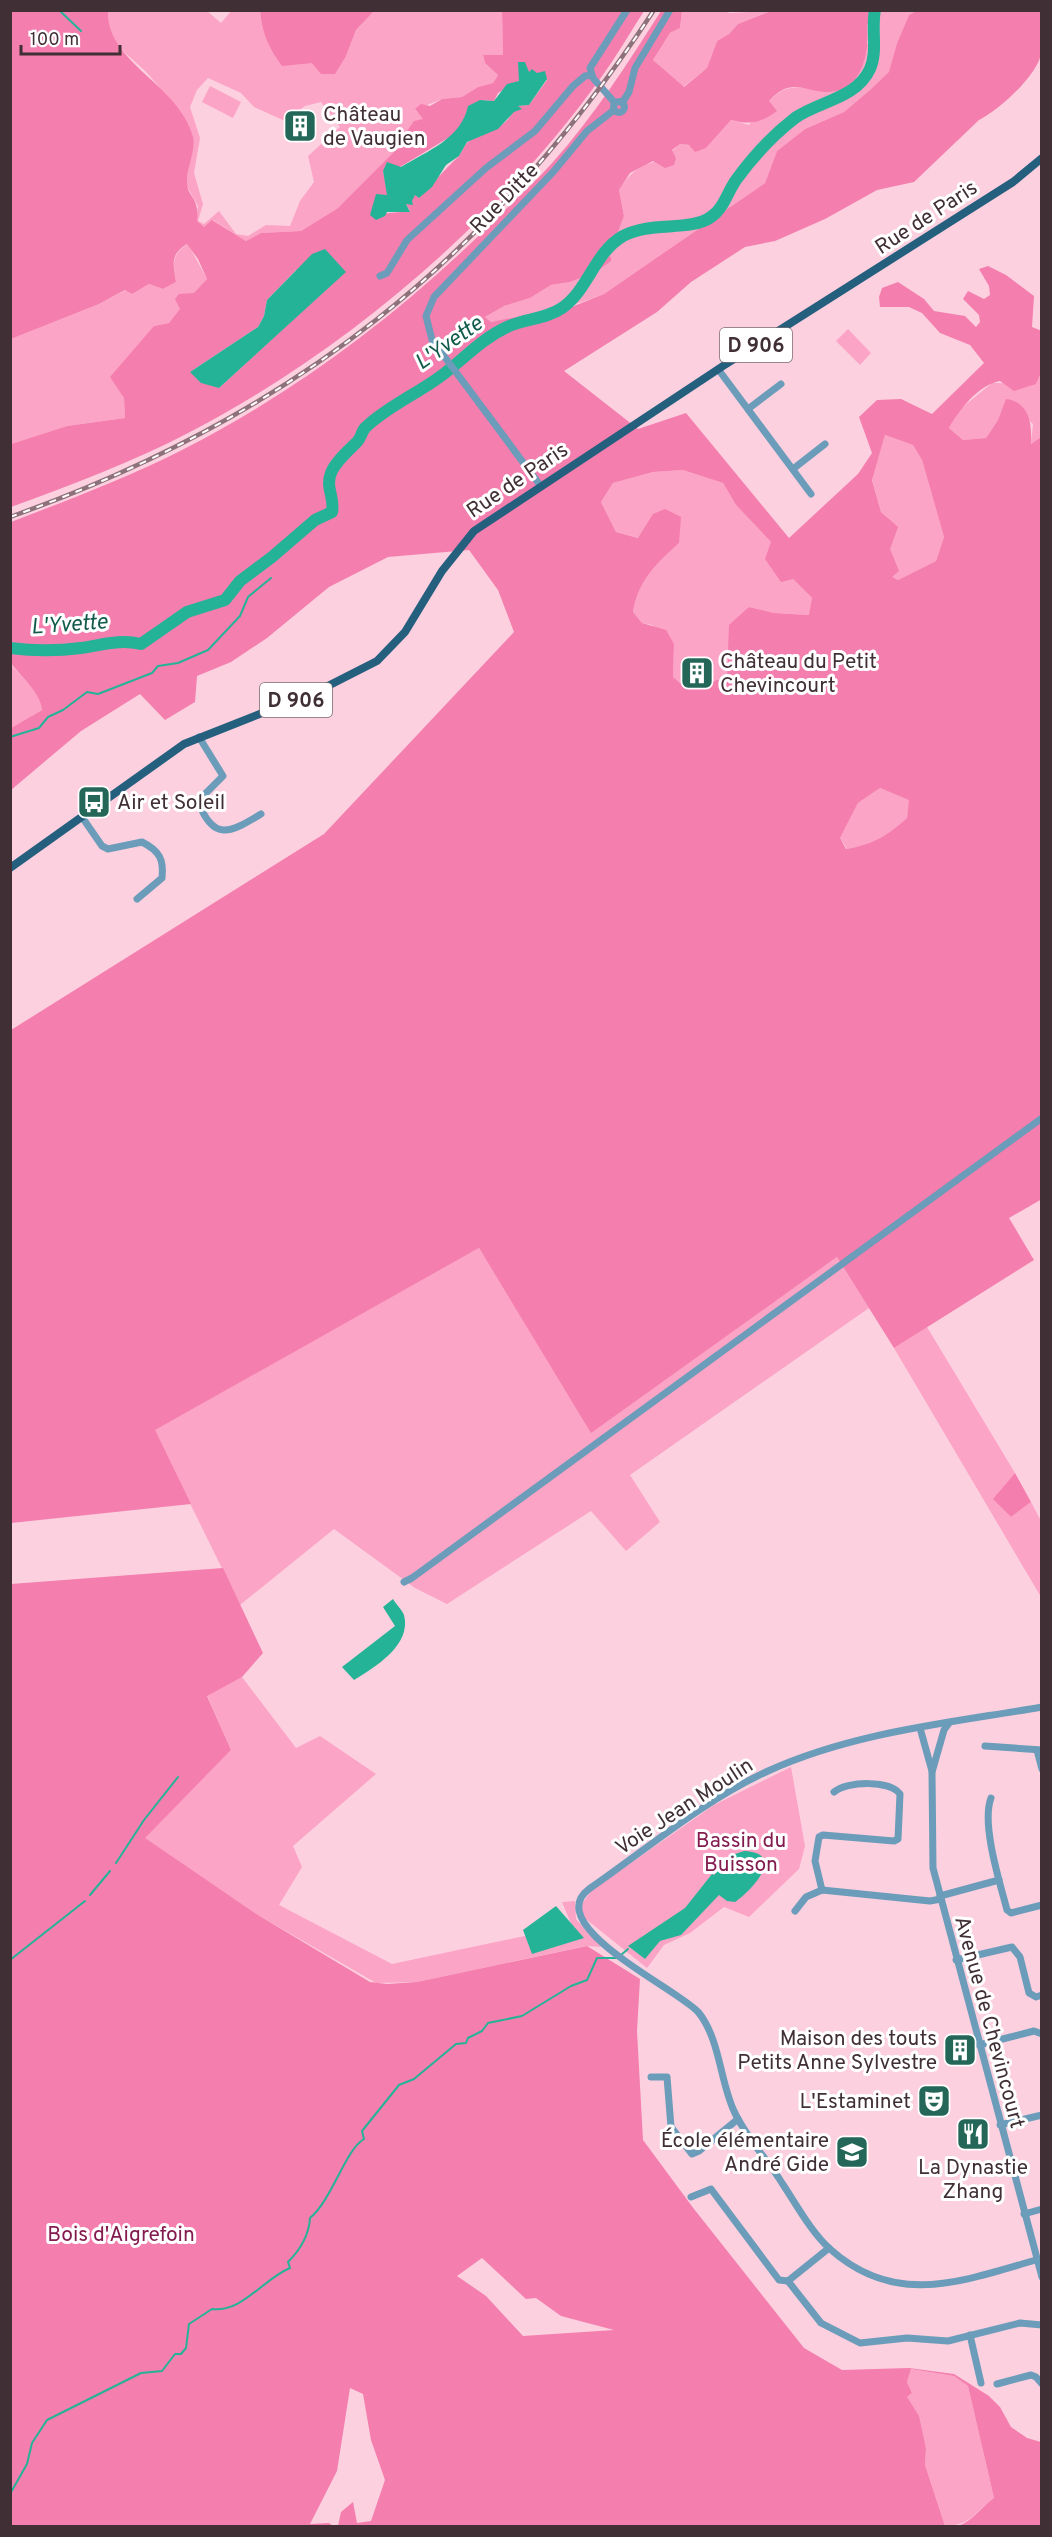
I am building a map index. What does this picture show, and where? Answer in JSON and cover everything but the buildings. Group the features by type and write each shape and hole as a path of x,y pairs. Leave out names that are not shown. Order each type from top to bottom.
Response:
{"main road":[{"name":"Rue de Paris","path":"10,868 163,758 199,737 318,691 377,661 405,632 442,571 474,531 540,485 718,369 1013,182 1041,158"}],"street":[{"path":"627,10 592,64 591,75 617,105 635,68 670,10"},
{"path":"380,276 387,273 407,240 486,168 535,130 573,86 585,76 591,75"},
{"name":"Rue Ditte","path":"540,485 456,376 432,340 426,316 434,297 455,273 554,171 592,126 617,105"},
{"path":"718,369 811,495"},
{"path":"748,409 781,384"},
{"path":"793,469 825,444"},
{"path":"199,737 223,776 198,801 205,819 217,829 229,830 261,814"},
{"path":"82,817 102,846 108,849 142,842 160,855 163,865 162,879 137,899"},
{"path":"404,1582 1041,1118"},
{"name":"Voie Jean Moulin","path":"738,2119 724,2086 707,2028 699,2013 682,1998 638,1971 585,1925 579,1915 578,1905 585,1892 709,1805 773,1769 824,1750 869,1737 1041,1707"},
{"name":"Avenue de Chevincourt","path":"950,1723 944,1730 932,1772 933,1868 1041,2277"},
{"name":"Avenue de Chevincourt","path":"920,1728 920,1735 932,1772"},
{"path":"985,1746 1039,1750 1041,1769"},
{"path":"822,1890 815,1861 819,1837 823,1835 894,1842 900,1832 900,1794 892,1787 854,1783 834,1792"},
{"path":"991,1798 989,1809 991,1848 1008,1912 1041,1905"},
{"path":"795,1911 806,1897 822,1890 930,1900 999,1880"},
{"path":"956,1960 1012,1947 1020,1957 1029,1993 1036,1997 1041,1995"},
{"path":"979,2045 1034,2031 1041,2034"},
{"path":"651,2077 667,2077 671,2127 692,2154 699,2151 738,2119 829,2248 855,2267 876,2277 923,2286 959,2281 1036,2260"},
{"path":"1000,2126 1041,2115"},
{"path":"691,2197 711,2189 783,2283 789,2281 829,2248"},
{"path":"1024,2214 1041,2209"},
{"path":"789,2281 821,2323 860,2343 907,2338 948,2341 1020,2323 1041,2325"},
{"path":"969,2336 981,2383"},
{"path":"997,2384 1031,2375 1036,2377 1041,2384"}],"green space":[{"path":"206,10 221,23 231,11 260,11 266,40 282,65 346,56 356,30 374,11 502,11 503,56 483,55 485,63 498,75 493,83 478,87 462,97 442,99 415,110 424,119 416,142 338,208 301,231 261,233 246,241 213,220 204,227 196,221 198,206 186,185 193,138 159,88 116,43 109,24 108,11","holes":["208,78 241,93 254,107 285,121 305,106 321,102 340,127 308,156 314,182 300,201 290,226 266,225 248,236 236,234 219,211 204,224 198,221 203,204 194,173 200,138 190,107 197,90"]},
{"path":"260,10 374,11 356,30 346,56 335,74 321,74 312,63 282,66 266,40"},
{"path":"11,11 108,11 111,29 118,45 130,60 174,102 193,137 187,183 197,207 197,221 204,227 212,220 246,241 261,233 301,231 338,208 396,150 415,142 405,134 414,121 423,119 415,109 421,104 430,106 442,99 462,97 478,87 493,83 498,75 485,63 483,55 503,55 502,11 644,11 600,79 559,132 514,183 415,279 361,322 305,363 190,432 79,482 11,507 11,444 67,426 125,418 124,398 110,377 154,326 169,323 180,309 175,299 179,294 194,293 207,279 198,259 187,244 175,256 176,282 163,289 149,284 132,294 125,290 99,304 11,339","holes":["534,72 547,80 529,105 516,106 507,121 468,142 458,157 419,198 416,194 406,204 410,211 370,215 388,195 383,171 400,167 453,135 480,100 494,101 498,93","296,270 345,272 219,388 190,372 258,327 264,316 267,300"]},
{"path":"661,11 682,11 680,28 670,33 653,60 684,87 707,68 717,41 729,34 738,24 771,11 879,11 867,25 865,59 855,79 848,86 838,91 825,92 796,87 783,90 769,101 777,111 766,118 750,123 731,120 706,148 695,152 689,145 680,144 672,150 676,158 674,165 665,168 653,161 630,173 619,190 624,216 617,235 598,251 611,257 611,261 597,271 570,282 551,285 530,298 504,306 485,317 491,322 574,306 604,294 765,183 777,151 805,129 844,112 889,72 897,43 909,15 916,11 1041,11 1041,53 1039,62 1026,81 1006,100 979,120 914,182 877,190 825,219 775,241 745,247 691,282 657,312 564,371 638,429 686,413 789,538 858,474 872,453 859,417 877,400 901,399 932,414 984,363 970,345 940,333 922,313 909,307 880,307 879,297 882,288 898,282 924,299 934,311 965,316 976,327 980,322 979,315 963,299 968,291 984,299 990,295 989,286 979,269 988,266 1006,275 1034,296 1032,327 1042,331 1041,373 1036,384 1014,391 1000,381 992,383 970,399 949,428 963,440 986,438 998,420 1006,399 1014,401 1025,410 1030,422 1031,444 1041,437 1042,1199 1009,1218 1034,1260 894,1348 837,1257 591,1433 479,1248 155,1430 191,1504 11,1523 11,1030 324,834 514,632 498,590 469,550 388,557 329,587 267,638 231,662 197,676 195,702 165,720 140,694 81,731 11,790 11,728 42,710 38,697 11,663 11,522 119,479 182,450 226,426 311,373 391,314 466,248 547,169 596,108","holes":["885,435 913,445 922,460 944,537 936,561 898,580 892,577 899,571 890,549 898,527 881,512 872,480","683,470 723,483 736,505 771,542 765,559 781,582 793,579 812,598 809,615 774,613 749,607 729,625 727,677 687,689 673,677 674,644 666,630 642,623 633,612 639,591 649,574 679,543 681,517 665,509 653,514 638,538 616,532 601,502 613,483 653,472","880,788 909,800 907,818 879,838 864,845 846,849 840,838 858,803"]},
{"path":"682,11 730,13 771,11 738,24 729,34 717,41 707,68 683,87 653,60 670,33 680,28"},
{"path":"879,11 916,11 909,15 897,43 890,72 844,112 805,129 777,151 765,183 604,294 562,308 534,314 491,322 485,317 504,306 530,298 551,285 570,282 611,257 597,252 617,235 624,216 619,190 631,175 643,166 676,158 672,151 680,144 706,148 731,120 749,125 781,91 799,88 827,92 869,42 867,25"},
{"path":"210,86 241,102 233,118 202,102"},
{"path":"188,244 207,279 169,323 154,326 124,398 125,418 67,426 11,444 11,339 99,304 126,290 132,294 149,284 163,289 176,282 174,260 182,248"},
{"path":"848,329 871,353 860,365 836,341"},
{"path":"1041,373 1041,437 1031,444 1033,424 1006,400 998,420 986,438 963,440 949,428 959,410 992,383 1036,384"},
{"path":"885,435 913,445 922,460 944,537 936,561 898,580 891,577 898,571 890,551 890,524 881,512 872,479"},
{"path":"683,470 723,483 736,505 771,542 793,579 812,598 810,615 774,613 749,607 727,651 727,677 687,689 673,677 674,644 652,625 642,623 633,612 639,591 649,574 679,543 639,538 616,532 601,502 613,483 653,472"},
{"path":"10,663 34,691 42,710 11,728"},
{"path":"880,788 910,800 907,818 879,838 847,849 840,838 858,803"},
{"path":"479,1248 591,1432 837,1257 869,1308 630,1475 660,1522 626,1551 591,1511 447,1604 415,1588 334,1529 240,1605 154,1430"},
{"path":"927,1327 1015,1473 994,1499 1011,1517 1031,1502 1041,1521 1041,1597 894,1348"},
{"path":"1015,1473 1031,1502 1011,1517 993,1499"},
{"name":"Bois d'Aigrefoin","path":"223,1568 263,1653 242,1677 207,1696 231,1750 145,1838 258,1915 370,1982 387,1984 417,1982 587,1946 640,1979 637,2031 643,2140 694,2209 804,2348 842,2370 909,2368 954,2374 989,2396 1000,2407 1011,2427 1027,2438 1041,2442 1041,2526 958,2526 968,2521 994,2498 968,2386 954,2376 911,2369 907,2382 912,2393 907,2397 919,2416 926,2449 925,2465 945,2526 338,2526 341,2512 353,2502 357,2523 371,2521 385,2480 371,2440 363,2394 350,2388 337,2471 310,2524 329,2523 333,2526 11,2526 11,1584","holes":["482,2258 526,2299 536,2298 561,2316 614,2330 523,2336 486,2296 457,2276"]},
{"path":"242,1677 296,1748 320,1736 376,1774 293,1846 302,1867 279,1905 392,1964 572,1926 562,1902 575,1901 576,1919 601,1947 586,1946 417,1982 376,1983 258,1915 144,1838 231,1750 207,1695"},
{"name":"Bassin du Buisson","path":"791,1767 805,1846 799,1869 749,1917 724,1907 690,1933 664,1945 647,1968 582,1916 582,1904 591,1891 714,1805"},
{"path":"911,2369 954,2376 968,2386 994,2498 961,2524 945,2526 925,2465 926,2449 907,2397 912,2393 907,2382"}],"shaded area":[{"path":"518,62 525,62 529,72 532,69 537,73 545,71 547,79 529,105 518,106 522,109 514,112 498,129 467,142 459,156 446,165 432,187 419,198 415,195 413,205 406,204 410,212 387,212 385,216 376,220 370,215 376,194 387,195 383,171 387,162 401,167 442,143 458,127 468,106 480,100 494,101 507,84 519,81"},
{"path":"325,249 346,272 219,388 201,383 190,372 258,327 264,316 267,300 312,254"},
{"path":"393,1599 404,1615 403,1636 390,1654 354,1680 342,1667 395,1626 383,1607"},
{"name":"Bassin du Buisson","path":"744,1851 757,1853 763,1858 765,1865 757,1881 735,1902 727,1901 719,1895 681,1935 660,1941 645,1959 628,1946 685,1908 712,1874 714,1875 732,1855"},
{"path":"556,1906 584,1938 532,1954 523,1930"}],"waterway":[{"path":"59,10 81,31"},
{"name":"L'Yvette","path":"10,648 54,650 118,642 141,644 187,612 225,600 240,581 315,520 332,512 329,483 331,473 339,460 359,440 364,429 375,420 441,376 498,332 514,324 556,312 562,308 579,291 605,252 623,236 645,229 702,222 711,217 722,205 742,172 779,132 805,112 856,87 864,79 872,62 875,10"},
{"name":"L'Yvette","path":"10,737 39,728 48,717 63,710 87,692 98,694 152,673 158,666 178,663 208,650 240,616 248,597 271,578"},
{"path":"116,1863 144,1820 178,1777"},
{"path":"90,1895 110,1871"},
{"path":"10,1960 85,1901"},
{"path":"621,1955 628,1949"},
{"path":"10,2494 27,2464 32,2443 47,2420 141,2373 162,2371 175,2354 181,2354 186,2348 189,2324 212,2309 223,2309 243,2301 290,2268 288,2262 303,2242 310,2218 325,2200 351,2153 364,2139 362,2131 399,2085 414,2079 456,2044 466,2043 468,2038 482,2031 488,2023 522,2016 571,1986 587,1980 597,1958 616,1958"}],"railway":[{"path":"10,517 112,477 206,431 294,379 376,320 453,254 524,181 591,99 654,10"}],"place":[{"name":"Château de Vaugien","path":"300,126"},
{"name":"Château du Petit Chevincourt","path":"697,673"},
{"name":"Air et Soleil","path":"94,802"},
{"name":"Maison des touts Petits Anne Sylvestre","path":"960,2050"},
{"name":"L'Estaminet","path":"934,2101"},
{"name":"La Dynastie Zhang","path":"973,2134"},
{"name":"École élémentaire André Gide","path":"852,2152"}]}
